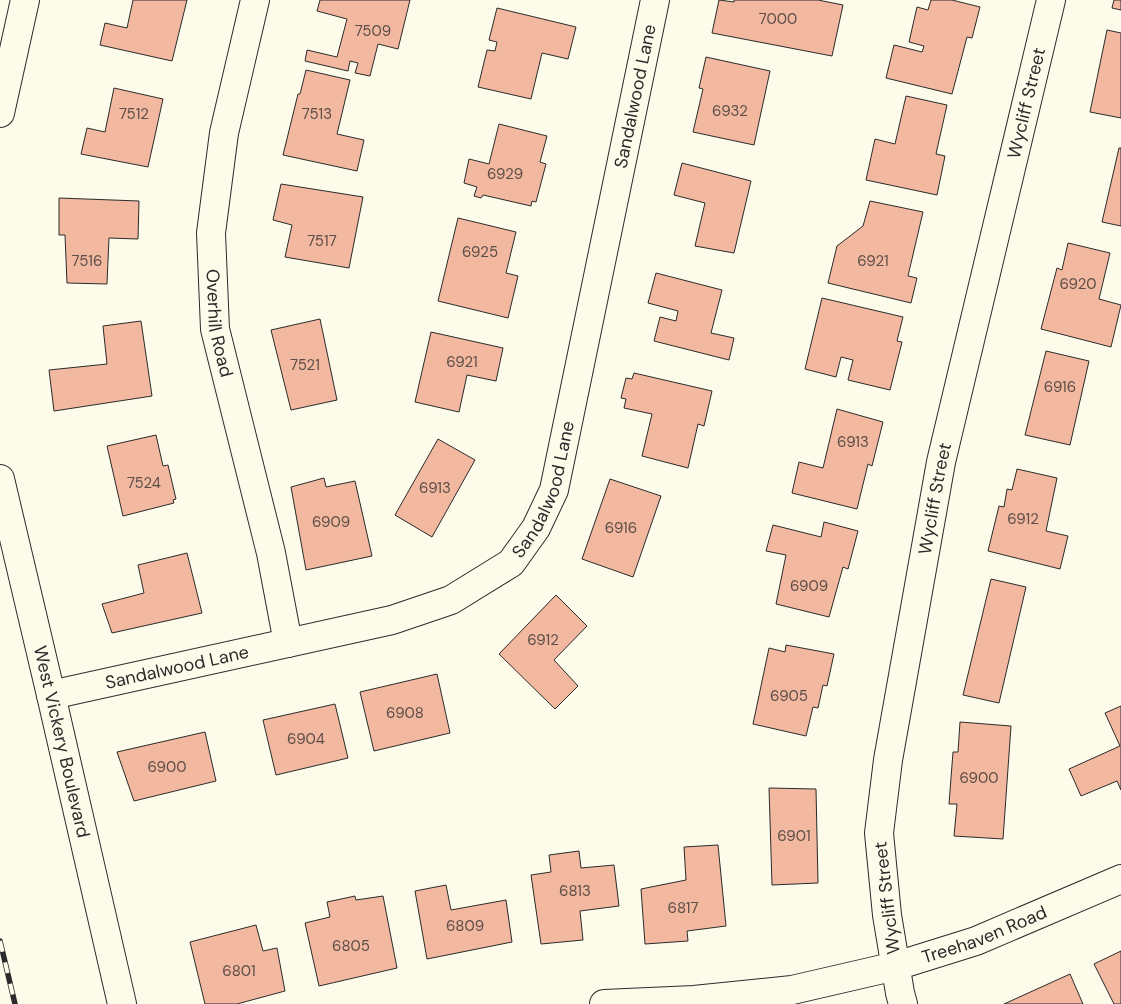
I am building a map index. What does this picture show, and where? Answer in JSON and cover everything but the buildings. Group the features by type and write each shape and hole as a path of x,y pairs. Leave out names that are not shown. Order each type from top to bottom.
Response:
{"street":[{"path":"0,113 24,0"},
{"name":"Overhill Road","path":"255,0 224,133 212,224 215,328 271,553 288,643"},
{"name":"Sandalwood Lane","path":"51,695 392,620 451,600 511,563 536,528 554,490 655,0"},
{"name":"Wycliff Street","path":"903,1004 887,915 880,833 888,760 941,462 1051,0"},
{"name":"West Vickery Boulevard","path":"0,479 122,1004"},
{"name":"Treehaven Road","path":"604,1004 694,1000 792,990 896,966 976,941 1121,879"}],"railway":[{"path":"0,941 15,1004"}]}
